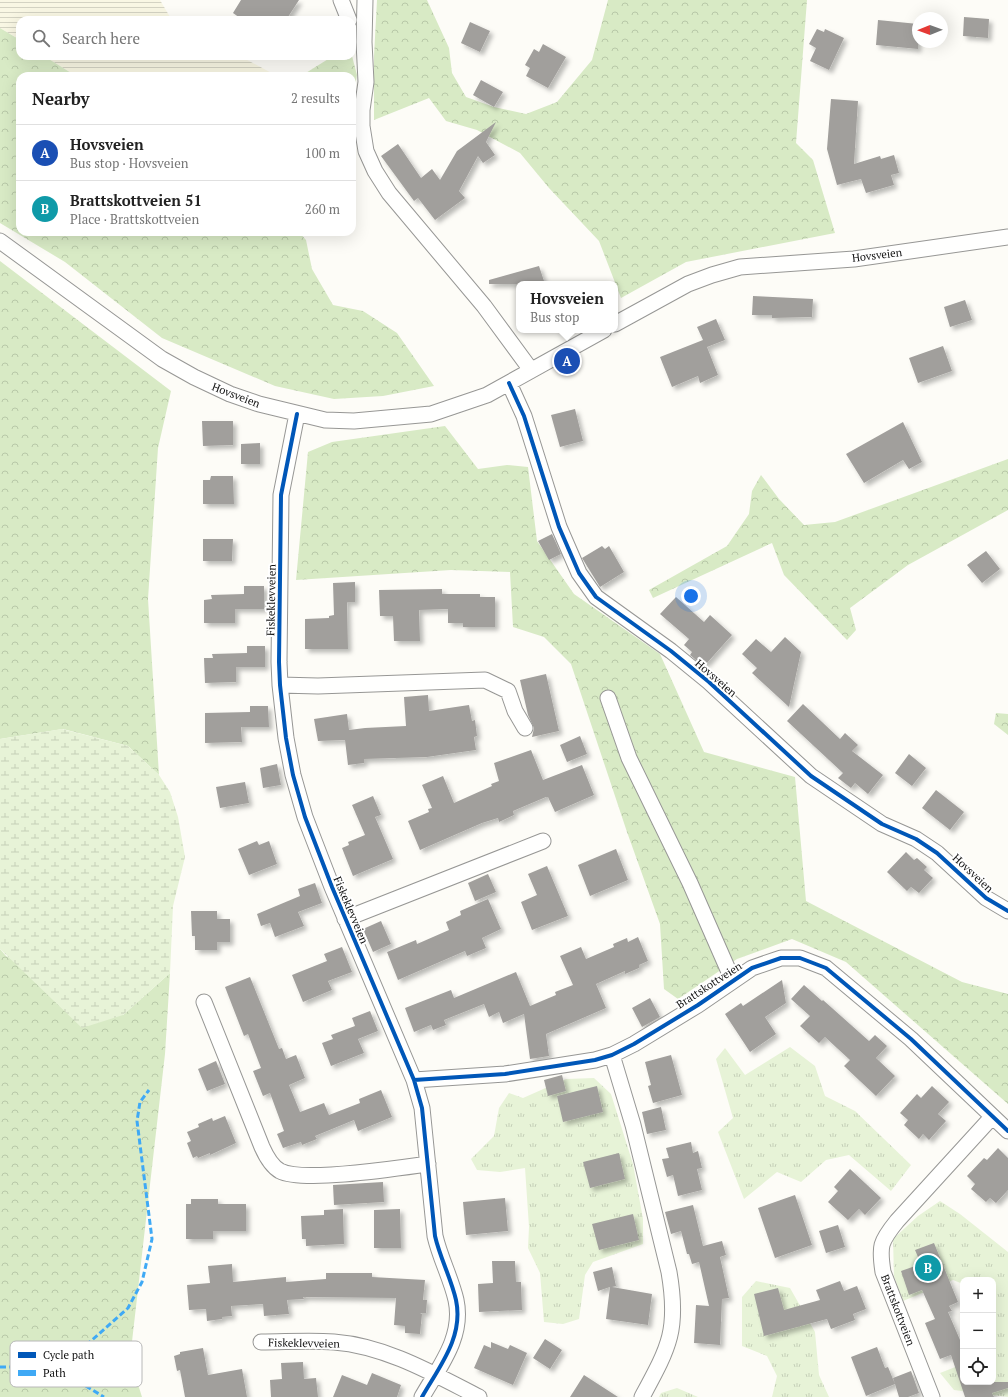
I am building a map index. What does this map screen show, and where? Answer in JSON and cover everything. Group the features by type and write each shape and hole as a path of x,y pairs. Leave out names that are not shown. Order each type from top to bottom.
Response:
{"street":[{"path":"346,0 348,16"},
{"path":"365,0 364,42 366,82 362,110 362,126 366,151 375,171 389,193 484,306 532,370"},
{"path":"356,37 364,42"},
{"name":"Hovsveien","path":"618,322 688,284 740,267 854,259 1008,237"},
{"name":"Hovsveien","path":"0,241 162,359 230,394 259,404 326,420 354,421 431,414 487,395 599,333"},
{"name":"Hovsveien","path":"509,383 524,416 558,527 578,573 596,597 671,651 709,682 811,776 882,824 916,839 937,853 986,898 1008,911"},
{"name":"Fiskeklevveien","path":"297,414 281,495 280,685 286,738 298,797 316,849 414,1080 422,1108 435,1236 439,1253 456,1300 458,1311 456,1328 450,1347 436,1375 422,1397"},
{"path":"280,685 318,686 485,680 508,691 515,711 525,728"},
{"name":"Brattskottveien","path":"608,698 630,758 690,883 733,981"},
{"name":"Fiskeklevveien","path":"345,919 543,841"},
{"name":"Brattskottveien","path":"414,1080 505,1074 595,1060 612,1055 666,1024 752,968 781,958 800,958 822,966 911,1039 1008,1131"},
{"path":"204,1002 262,1147 268,1160 275,1168 282,1172 292,1174 314,1175 354,1173 428,1164"},
{"path":"612,1055 633,1125 669,1272 673,1296 674,1320 669,1344 665,1355 642,1397"},
{"name":"Brattskottveien","path":"932,1397 882,1272 880,1252 885,1236 893,1226 992,1117"},
{"name":"Fiskeklevveien","path":"261,1342 334,1342 351,1344 401,1359 436,1375"},
{"path":"436,1375 479,1397"}],"shaded area":[{"path":"0,0 160,0 169,16 16,16 16,38 0,28"},
{"path":"50,60 247,60 270,72 70,72"}],"green space":[{"path":"377,0 427,0 449,48 452,73 466,97 494,107 526,114 557,102 592,60 608,0 807,0 796,143 813,160 835,233 686,262 621,298 618,290 618,281 614,281 599,241 549,188 520,153 477,130 446,121 429,98 374,120 374,56"},
{"path":"0,28 16,38 16,60 50,60 70,72 16,72 16,233 0,223"},
{"path":"327,60 353,60 357,75 356,80 356,72 307,72"},
{"path":"22,236 302,236 306,240 312,269 333,305 363,311 397,333 434,386 383,396 334,399 275,386 162,338 65,262"},
{"path":"0,261 171,391 158,448 148,599 159,775 128,746 63,729 0,739"},
{"path":"445,426 478,469 507,465 528,467 537,541 574,594 660,654 704,752 795,777 806,901 962,982 1008,994 1008,1104 846,962 792,939 737,959 678,999 664,989 660,924 627,832 571,664 544,637 513,627 510,572 451,570 296,580 308,452 332,442"},
{"path":"1008,459 1008,510 908,565 850,608 856,630 847,640 784,575 772,543 653,598 649,590 727,546 749,514 752,491 761,475 779,499 804,525 835,522"},
{"path":"996,713 1008,714 1008,735 994,724"},
{"path":"62,729 128,746 159,775 170,792 178,817 185,857 173,906 170,973 123,1015 82,1028 0,949 0,739"},
{"path":"0,949 6,956 123,1015 170,973 165,1054 132,1341 10,1341 10,1387 139,1387 142,1397 0,1397"},
{"path":"790,1047 815,1066 825,1096 855,1111 911,1165 891,1191 849,1155 826,1160 801,1182 777,1172 744,1199 718,1132 733,1118 716,1059 725,1048 745,1075"},
{"path":"594,1078 611,1094 633,1164 643,1219 643,1244 593,1262 585,1275 579,1319 563,1324 544,1322 540,1273 528,1248 529,1227 525,1168 500,1172 477,1170 471,1159 494,1136 499,1108 509,1093 523,1098 566,1079"},
{"path":"940,1201 960,1214 1008,1252 1008,1397 954,1390 940,1373 960,1365 960,1385 996,1385 996,1277 960,1277 960,1283 953,1280 903,1301 894,1276 893,1239 918,1216"},
{"path":"756,1281 790,1288 815,1332 819,1375 829,1397 772,1397 777,1376 767,1356 742,1346 742,1297"},
{"path":"677,1388 698,1397 659,1397 661,1393"}],"building":[{"path":"241,0 299,0 289,16 237,16 233,13"},
{"path":"964,17 989,19 988,38 963,36"},
{"path":"878,20 912,23 912,48 918,49 876,45"},
{"path":"470,22 490,31 480,52 461,43"},
{"path":"817,29 824,32 825,29 844,38 829,70 810,61 816,48 809,44"},
{"path":"543,44 566,57 548,88 526,76 530,68 525,65 534,49 539,52"},
{"path":"481,80 503,92 494,107 473,95"},
{"path":"831,99 858,101 854,164 880,156 881,159 894,155 899,173 891,175 894,185 866,193 861,179 837,185 827,149"},
{"path":"496,122 486,142 495,155 483,163 478,156 459,191 465,198 435,220 418,198 414,201 381,156 398,144 421,178 432,169 440,180 457,151"},
{"path":"539,266 544,281 516,281 516,284 489,284 489,280"},
{"path":"753,296 813,299 812,317 772,318 772,315 752,315"},
{"path":"965,300 972,320 950,327 944,307"},
{"path":"716,319 725,340 707,347 718,375 700,383 698,376 672,387 660,357 703,340 697,327"},
{"path":"943,346 952,371 918,383 909,358"},
{"path":"575,409 583,441 560,447 551,415"},
{"path":"202,421 233,421 233,445 203,446"},
{"path":"903,422 922,462 909,469 903,460 864,483 846,454"},
{"path":"260,443 260,464 241,464 241,444"},
{"path":"211,476 233,476 234,504 203,504 203,480 210,480"},
{"path":"552,534 561,554 549,560 538,541"},
{"path":"203,539 233,539 232,561 203,561"},
{"path":"602,546 605,549 609,546 624,572 600,587 582,558"},
{"path":"986,551 1000,569 982,583 967,565"},
{"path":"355,582 355,602 347,602 348,649 305,649 305,619 329,618 329,616 334,615 333,583"},
{"path":"244,586 264,586 264,609 235,609 235,623 204,623 204,600 212,599 211,595 244,594"},
{"path":"442,589 442,594 480,594 480,597 495,597 495,627 463,627 463,623 448,623 448,609 419,610 420,641 394,641 393,616 380,616 379,590"},
{"path":"676,597 704,622 710,615 732,635 706,664 704,662 702,665 690,655 692,652 684,645 689,639 660,614"},
{"path":"785,637 801,652 789,707 752,673 757,668 742,654 756,639 771,652"},
{"path":"247,646 265,646 265,667 236,667 236,682 205,683 204,658 213,658 212,654 247,653"},
{"path":"546,674 559,731 532,737 534,728 528,715 520,680"},
{"path":"428,695 429,711 469,705 472,721 475,720 477,736 474,737 476,750 427,757 364,759 364,763 348,765 345,740 318,741 314,719 347,714 349,730 406,726 404,697"},
{"path":"803,704 840,739 845,733 858,745 852,751 883,775 868,794 855,783 851,788 838,778 843,773 787,721"},
{"path":"250,706 268,706 269,727 241,727 242,742 205,743 205,713 250,712"},
{"path":"580,736 587,754 567,762 560,745"},
{"path":"531,750 543,780 582,765 594,795 555,812 548,797 546,797 513,811 514,815 499,822 498,818 482,823 420,850 408,821 429,812 428,809 432,808 422,785 443,776 454,803 492,786 491,784 499,781 494,763"},
{"path":"909,754 926,768 912,786 895,773"},
{"path":"277,764 281,785 263,788 260,768"},
{"path":"245,782 249,803 220,808 216,787"},
{"path":"936,790 964,812 950,830 922,808"},
{"path":"373,796 381,815 375,817 393,859 353,876 342,848 349,845 348,842 365,835 352,805"},
{"path":"257,841 259,845 269,841 277,864 249,875 238,849"},
{"path":"616,849 628,880 590,896 578,865"},
{"path":"906,852 914,860 917,858 927,867 924,870 933,878 919,893 911,887 907,891 887,872"},
{"path":"547,866 568,916 532,930 521,902 537,895 528,874"},
{"path":"488,874 496,892 475,901 468,883"},
{"path":"315,883 322,903 298,912 304,926 275,937 270,923 261,926 257,914 300,896 298,889"},
{"path":"488,899 501,929 482,938 486,948 467,956 465,951 398,980 387,952 416,940 417,944 449,930 446,922 461,915 460,911"},
{"path":"191,911 217,911 217,919 230,919 230,942 217,942 217,950 195,950 195,936 192,936"},
{"path":"381,921 391,944 373,952 363,929"},
{"path":"638,937 648,961 639,965 639,968 625,974 625,971 596,984 606,1008 546,1034 549,1056 530,1059 524,1014 503,1023 499,1012 489,1017 484,1004 444,1020 446,1025 433,1030 431,1025 414,1032 405,1008 451,990 454,998 516,972 530,1006 556,995 555,992 573,985 560,956 581,947 586,959 614,947 613,944 627,938 628,942"},
{"path":"342,947 352,972 328,981 332,990 303,1002 292,975 327,961 324,954"},
{"path":"250,977 279,1049 282,1048 286,1059 296,1055 305,1078 289,1085 300,1112 324,1103 329,1115 360,1103 359,1099 381,1090 392,1117 358,1131 354,1120 315,1136 317,1139 302,1145 301,1142 283,1148 277,1134 284,1131 270,1093 263,1096 253,1071 261,1068 248,1034 244,1036 225,987"},
{"path":"782,980 786,1003 765,1017 776,1034 750,1052 725,1014 741,1003 743,1006"},
{"path":"804,985 869,1041 875,1035 887,1046 876,1058 895,1076 876,1096 844,1066 850,1060 825,1037 819,1043 800,1026 810,1016 791,999"},
{"path":"650,998 660,1017 642,1027 632,1008"},
{"path":"370,1011 378,1031 358,1039 364,1053 331,1066 322,1043 333,1039 331,1035 355,1026 352,1018"},
{"path":"671,1055 682,1095 653,1103 648,1086 651,1085 645,1062"},
{"path":"216,1061 225,1084 207,1091 198,1069"},
{"path":"562,1075 566,1091 548,1096 544,1080"},
{"path":"597,1086 603,1112 563,1122 557,1096"},
{"path":"932,1086 949,1102 938,1114 946,1121 929,1140 923,1134 919,1139 904,1125 908,1120 900,1113 917,1094 921,1098"},
{"path":"661,1107 666,1130 647,1134 642,1112"},
{"path":"225,1116 236,1143 210,1155 210,1153 198,1158 197,1156 193,1158 187,1143 191,1141 187,1132 199,1127 198,1124 212,1118 213,1121"},
{"path":"691,1142 693,1153 698,1151 702,1168 697,1169 702,1190 678,1196 673,1175 667,1177 662,1159 669,1158 666,1148"},
{"path":"998,1148 1008,1158 1008,1190 996,1203 990,1198 986,1202 971,1189 975,1184 967,1176 984,1158 987,1160"},
{"path":"619,1153 625,1179 590,1188 583,1162"},
{"path":"850,1169 881,1198 865,1215 859,1209 848,1220 828,1202 838,1191 834,1187"},
{"path":"383,1182 384,1202 334,1205 333,1185"},
{"path":"795,1195 812,1245 775,1258 758,1208"},
{"path":"505,1198 508,1231 466,1235 463,1202"},
{"path":"191,1199 218,1199 218,1204 246,1204 246,1231 213,1231 213,1239 186,1239 186,1204 191,1204"},
{"path":"693,1205 703,1246 722,1241 726,1255 720,1257 729,1298 722,1299 720,1345 694,1343 696,1305 709,1306 699,1262 692,1264 689,1254 687,1254 681,1231 671,1234 665,1212"},
{"path":"343,1209 344,1244 306,1246 306,1239 302,1239 301,1216 324,1215 324,1210"},
{"path":"400,1209 401,1248 374,1248 374,1210"},
{"path":"633,1214 639,1240 599,1250 592,1224"},
{"path":"838,1225 845,1247 826,1253 819,1231"},
{"path":"934,1243 958,1302 949,1306 952,1311 948,1312 960,1340 960,1382 951,1355 940,1359 925,1323 935,1319 922,1290 909,1295 901,1271 921,1264 915,1250"},
{"path":"492,1261 515,1261 516,1282 521,1282 522,1310 479,1312 478,1284 493,1283"},
{"path":"232,1264 233,1282 286,1277 286,1282 326,1279 326,1273 372,1273 372,1277 425,1280 423,1300 427,1300 426,1313 420,1313 422,1314 420,1334 405,1333 405,1326 394,1325 396,1298 303,1297 304,1299 287,1300 289,1314 264,1316 263,1304 231,1306 232,1316 207,1321 206,1309 189,1310 187,1285 210,1283 208,1266"},
{"path":"612,1267 616,1286 612,1287 652,1294 648,1325 606,1319 610,1287 598,1291 593,1272"},
{"path":"840,1281 844,1291 857,1286 866,1309 853,1314 855,1320 831,1329 827,1319 764,1336 754,1294 778,1288 784,1310 820,1300 816,1290"},
{"path":"545,1339 562,1350 550,1369 533,1358"},
{"path":"491,1342 508,1349 510,1345 527,1353 513,1385 474,1368 484,1345 491,1348"},
{"path":"877,1347 885,1368 888,1367 895,1384 866,1396 851,1357"},
{"path":"203,1348 208,1375 242,1369 247,1397 185,1397 180,1370 177,1371 174,1356 180,1354 180,1352"},
{"path":"303,1362 304,1379 316,1378 318,1397 271,1397 270,1380 282,1379 281,1363"},
{"path":"911,1371 919,1393 908,1397 899,1397 893,1378"},
{"path":"372,1373 401,1385 397,1397 333,1397 342,1375 367,1385"},
{"path":"584,1375 618,1397 570,1397"},
{"path":"996,1382 1008,1382 1008,1388 992,1393 994,1397 965,1397 961,1385 996,1385"}],"marked path":[{"path":"91,1341 128,1308 142,1282 152,1239 137,1121 140,1102 149,1090"},
{"path":"0,1367 10,1367"},
{"path":"87,1387 104,1397"}],"cycle path":[{"path":"509,383 524,416 559,527 579,573 596,597 671,651 709,682 811,776 882,824 916,839 937,853 986,898 1008,911"},
{"path":"297,414 281,495 279,662 286,738 293,775 305,817 332,887 414,1080 422,1108 435,1236 454,1292 458,1314 453,1339 448,1351 422,1397"},
{"path":"414,1080 505,1074 595,1060 612,1055 634,1044 698,1005 752,968 781,958 800,958 826,968 911,1039 1008,1131"}],"place":[{"name":"Hovsveien","path":"567,361"},
{"name":"Brattskottveien 51","path":"928,1268"}]}
